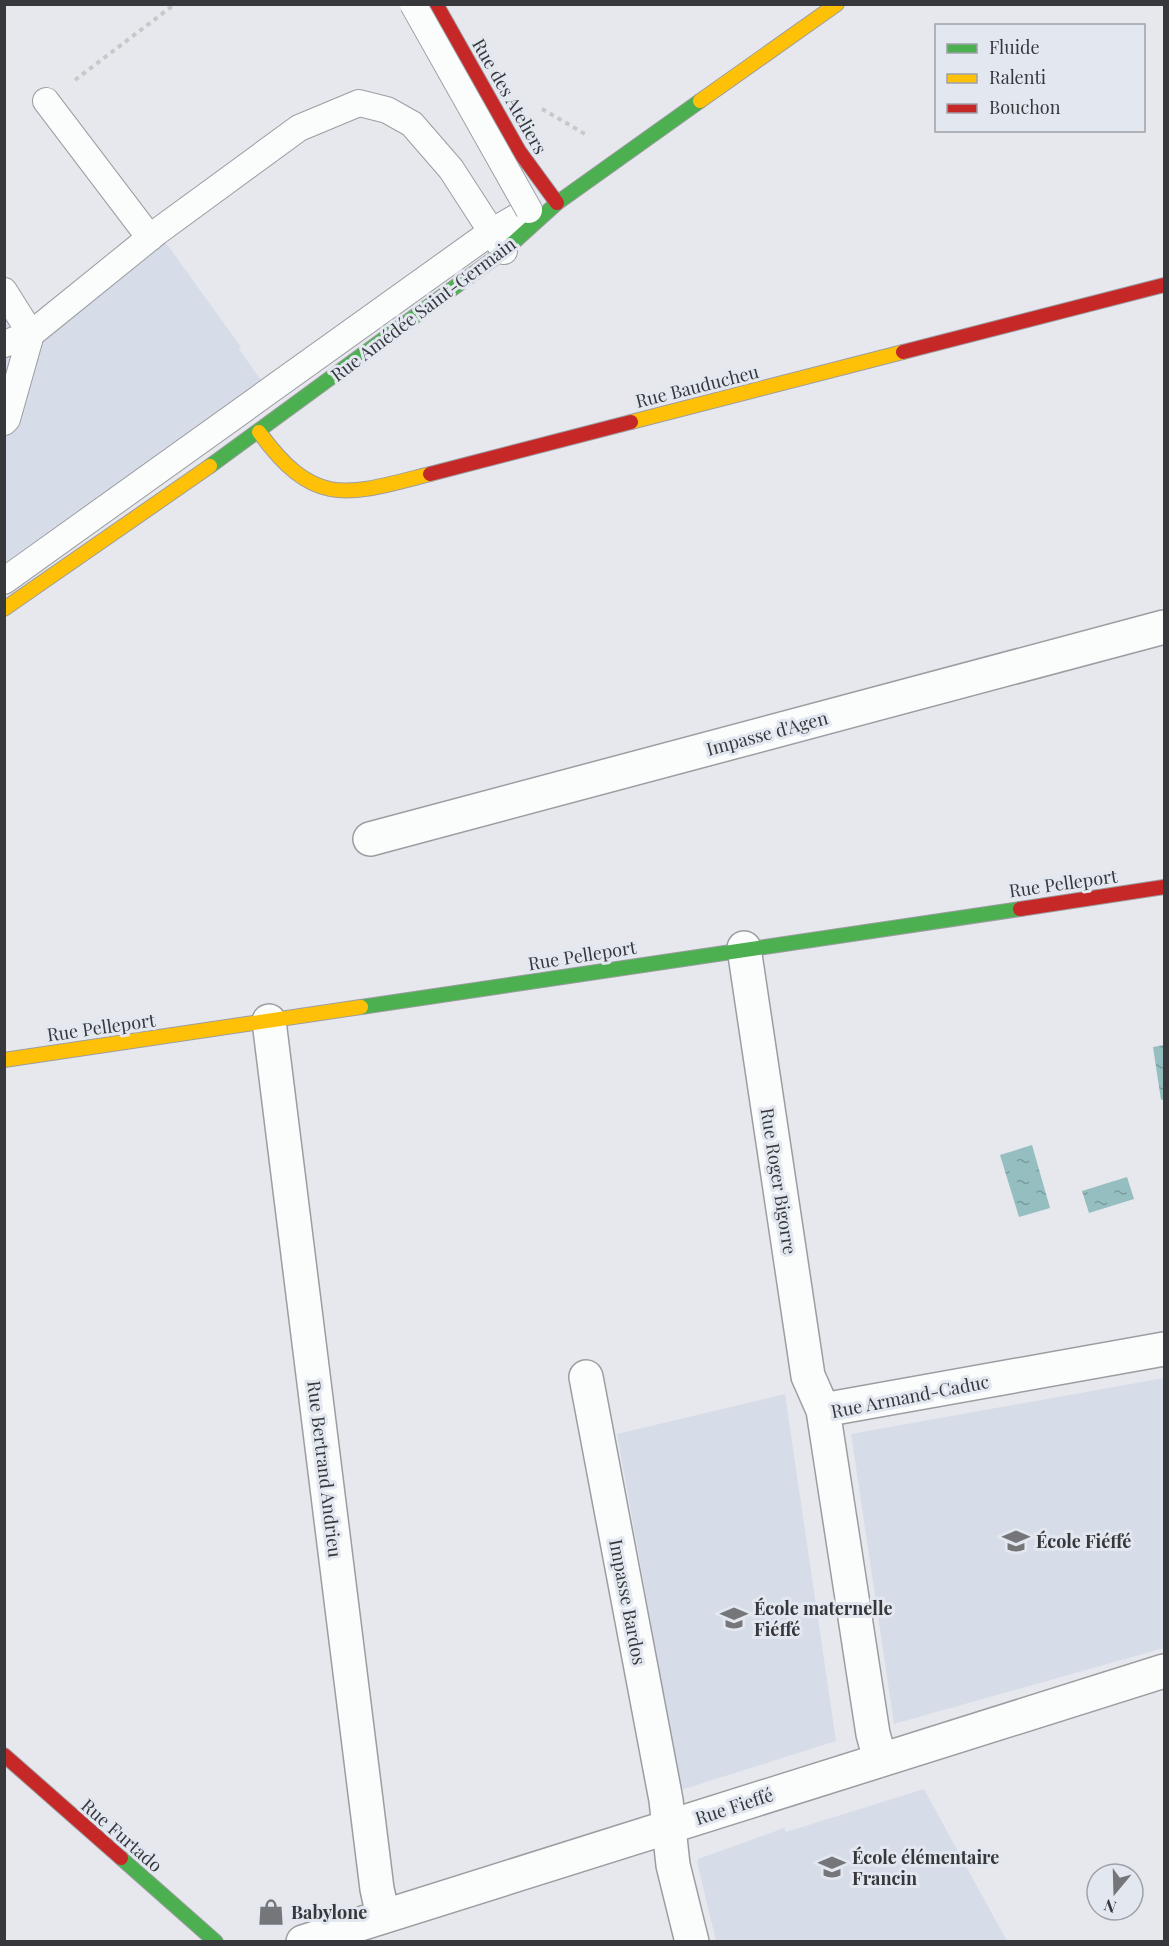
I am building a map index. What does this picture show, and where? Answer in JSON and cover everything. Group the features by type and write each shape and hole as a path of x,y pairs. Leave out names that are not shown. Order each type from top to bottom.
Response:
{"street":[{"name":"Rue des Ateliers","path":"436,4 519,151 557,203"},
{"name":"Rue Amédée Saint-Germain","path":"4,609 259,432 498,241 557,203 837,4"},
{"name":"Rue Bauducheu","path":"259,432 281,463 304,481 330,490 359,492 1164,285"},
{"name":"Impasse d'Agen","path":"370,838 1164,627"},
{"name":"Rue Pelleport","path":"4,1060 1164,887"},
{"name":"Rue Roger Bigorre","path":"744,948 808,1376 823,1410"},
{"name":"Rue Bertrand Andrieu","path":"269,1021 377,1889 383,1916"},
{"name":"Rue Armand-Caduc","path":"880,1759 873,1734 823,1410 1164,1349"},
{"name":"Impasse Bardos","path":"586,1377 669,1828 673,1865 692,1941"},
{"name":"Rue Fieffé","path":"303,1941 1164,1671"},
{"name":"Rue Furtado","path":"4,1755 216,1941"}],"lane":[{"name":"Rue Amédée Saint-Germain","path":"4,581 498,241 529,210 413,4"},
{"path":"46,101 150,238"},
{"path":"4,344 31,334 150,238 299,128 359,103 387,110 412,123 451,169 498,241"},
{"path":"4,291 31,334 8,419 4,422"}],"path":[{"path":"46,101 175,4"},
{"path":"507,129 538,106 588,135"}],"shaded area":[{"path":"161,236 241,347 239,349 261,380 5,565 4,311 20,332"},
{"name":"École Fiéffé","path":"1164,1378 1164,1648 894,1724 851,1434"},
{"name":"École maternelle Fiéffé","path":"785,1394 836,1741 681,1790 617,1434"},
{"name":"École élémentaire Francin","path":"924,1789 1007,1941 716,1941 698,1859 784,1828 786,1832"}],"water":[{"path":"1164,1045 1164,1099 1161,1100 1153,1047"},
{"path":"1032,1145 1050,1208 1019,1217 1000,1155"},
{"path":"1127,1177 1134,1199 1089,1213 1082,1191"}],"traffic: fast":[{"path":"210,466 504,251 557,203 700,101"},
{"path":"361,1007 1020,909"},
{"path":"121,1858 216,1942"}],"traffic: slow":[{"path":"700,101 837,4"},
{"path":"631,422 903,352"},
{"path":"259,432 279,457 298,474 316,485 334,490 376,487 430,474"},
{"path":"4,609 210,466"},
{"path":"4,1060 361,1007"}],"traffic: jam":[{"path":"436,4 519,151 557,203"},
{"path":"903,352 1164,285"},
{"path":"430,474 631,422"},
{"path":"1020,909 1164,887"},
{"path":"4,1755 121,1858"}],"place":[{"name":"École Fiéffé","path":"1016,1541"},
{"name":"École maternelle Fiéffé","path":"734,1618"},
{"name":"École élémentaire Francin","path":"832,1867"},
{"name":"Babylone","path":"271,1912"}]}
